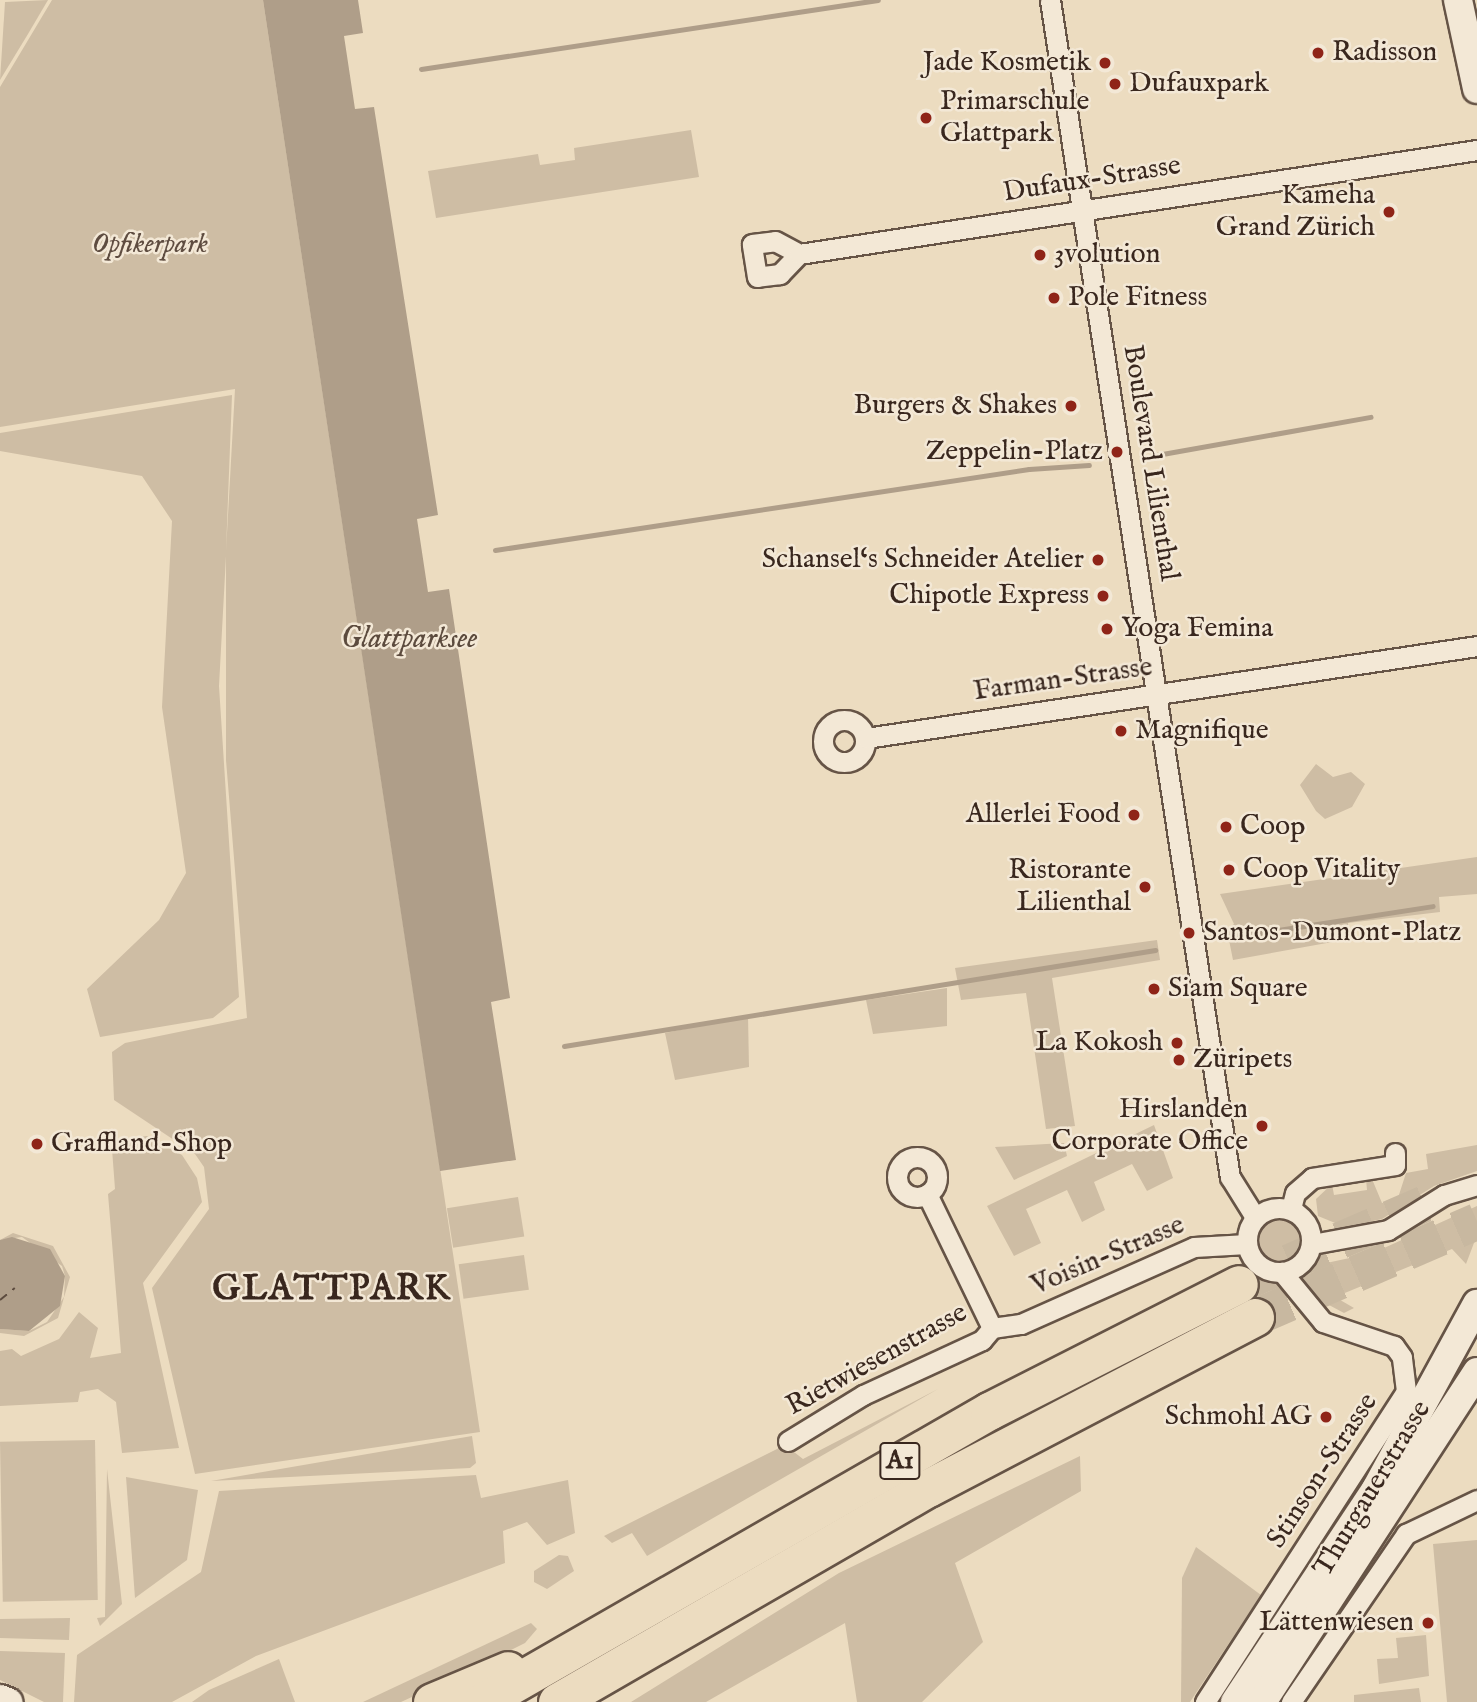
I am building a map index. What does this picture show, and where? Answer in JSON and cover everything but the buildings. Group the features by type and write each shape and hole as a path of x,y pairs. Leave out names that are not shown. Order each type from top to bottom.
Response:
{"highway":[{"name":"A1","path":"482,1702 978,1418 1239,1284"},
{"name":"A1","path":"566,1699 928,1488 1255,1317"},
{"path":"432,1702 477,1679 569,1652"}],"main road":[{"path":"1458,0 1477,89"},
{"name":"Thurgauerstrasse","path":"1235,1702 1376,1489 1477,1304"},
{"name":"Thurgauerstrasse","path":"1262,1702 1477,1371"},
{"path":"0,1699 8,1702"}],"street":[{"name":"Boulevard Lilienthal","path":"1050,0 1230,1177 1255,1217"},
{"name":"Dufaux-Strasse","path":"799,254 1477,150"},
{"name":"Farman-Strasse","path":"866,738 1477,646"},
{"path":"1291,1209 1295,1193 1312,1178 1395,1165 1395,1153"},
{"path":"1312,1244 1388,1230 1444,1195 1477,1185"},
{"path":"927,1194 992,1328"},
{"path":"1279,1207 1291,1209 1308,1223 1312,1244 1302,1263 1282,1272 1259,1265 1247,1244 1255,1217 1279,1207"},
{"name":"Voisin-Strasse","path":"992,1328 1021,1324 1194,1247 1247,1244"},
{"name":"Stinson-Strasse","path":"1205,1702 1406,1391 1402,1357 1394,1346 1323,1322 1282,1272"},
{"name":"Rietwiesenstrasse","path":"788,1441 863,1395 982,1340 992,1328"},
{"path":"1291,1702 1406,1534 1430,1517 1477,1500"}],"green space":[{"path":"48,0 28,34 0,80 5,2"},
{"name":"Opfikerpark","path":"52,0 263,0 480,1432 195,1474 152,1288 209,1209 204,1167 195,1154 114,1100 112,1052 125,1043 247,1018 226,760 226,556 219,686 239,997 213,1018 100,1037 87,989 159,920 186,873 162,707 172,521 142,476 0,451 0,433 232,395 226,551 235,389 0,427 0,87"},
{"path":"691,130 699,177 436,218 428,171 538,154 540,165 575,160 574,148"},
{"path":"1316,764 1333,777 1351,772 1365,784 1352,807 1325,819 1316,811 1300,785"},
{"path":"1477,857 1477,894 1439,897 1440,912 1348,923 1349,939 1233,960 1227,930 1234,924 1220,894"},
{"path":"1157,940 1160,960 1052,978 1075,1126 1046,1129 1026,993 961,1000 955,968"},
{"path":"947,988 947,1026 873,1034 866,1000"},
{"path":"748,1016 749,1067 675,1080 665,1033"},
{"path":"1154,1125 1173,1178 1147,1191 1132,1164 1094,1182 1105,1210 1082,1222 1067,1190 1026,1209 1041,1243 1014,1256 987,1206"},
{"path":"147,1136 182,1155 197,1178 202,1202 143,1283 179,1448 122,1453 116,1402 98,1389 80,1392 78,1402 0,1406 0,1351 12,1349 21,1356 59,1339 79,1312 98,1328 90,1358 121,1353 108,1194 115,1189 112,1149 116,1140"},
{"path":"1064,1143 1067,1156 1014,1180 995,1147"},
{"path":"1477,1145 1477,1171 1434,1186 1382,1219 1345,1227 1318,1216 1316,1199 1332,1184 1334,1195 1367,1190 1366,1179 1372,1179 1382,1203 1397,1201 1406,1173 1428,1169 1426,1154"},
{"path":"518,1197 524,1237 453,1248 447,1208"},
{"path":"1477,1206 1477,1235 1466,1264 1452,1249 1335,1297 1354,1308 1344,1313 1314,1297 1309,1283 1317,1265 1373,1253"},
{"path":"1279,1216 1296,1223 1303,1240 1296,1257 1279,1264 1262,1257 1255,1240 1262,1223"},
{"path":"13,1233 53,1246 70,1277 58,1318 24,1336 0,1333 0,1329 29,1331 47,1322 64,1297 65,1276 62,1266 22,1237 0,1240"},
{"path":"524,1255 529,1290 464,1299 459,1264"},
{"path":"938,1389 647,1556 632,1533 612,1543 604,1536 785,1445 803,1459"},
{"path":"472,1436 476,1463 470,1468 211,1481"},
{"path":"95,1440 98,1600 3,1602 0,1442"},
{"path":"1080,1456 1081,1491 955,1563 983,1642 922,1702 857,1702 845,1623 706,1702 631,1702 839,1573"},
{"path":"107,1469 122,1604 100,1626 97,1618 105,1617"},
{"path":"476,1475 481,1498 568,1480 575,1533 547,1545 527,1522 503,1531 505,1563 256,1656 172,1702 74,1702 77,1655 201,1572 219,1491"},
{"path":"126,1477 198,1490 187,1560 135,1598"},
{"path":"1477,1540 1477,1702 1447,1702 1433,1544"},
{"path":"1196,1547 1261,1595 1190,1702 1181,1702 1182,1578"},
{"path":"559,1555 568,1556 574,1571 547,1589 534,1582 534,1571"},
{"path":"70,1618 69,1640 0,1638 0,1619"},
{"path":"531,1623 537,1629 525,1643 475,1668 401,1702 363,1702"},
{"path":"1426,1635 1429,1676 1379,1684 1377,1659 1398,1658 1396,1638"},
{"path":"0,1651 65,1653 63,1702 44,1702 0,1680"},
{"path":"279,1659 295,1702 192,1702 209,1690"},
{"path":"1419,1688 1421,1702 1354,1702 1354,1695"}],"water":[{"name":"Glattparksee","path":"263,0 358,0 363,33 344,36 355,109 374,107 438,515 417,519 428,592 449,589 510,998 491,1002 516,1160 440,1171"},
{"path":"12,1237 50,1249 65,1276 60,1306 29,1331 0,1329 0,1240"}],"waterway":[{"path":"421,69 878,0"},
{"path":"1151,456 1371,417"},
{"path":"495,550 1029,469 1089,465"},
{"path":"1233,937 1433,906"},
{"path":"564,1046 1155,950"}],"ferry route":[{"path":"0,1300 15,1288"}],"tunnel":[{"path":"1239,1284 1437,1198"},
{"path":"1255,1317 1477,1221"}],"place":[{"name":"Radisson","path":"1318,53"},
{"name":"Jade Kosmetik","path":"1105,63"},
{"name":"Dufauxpark","path":"1115,84"},
{"name":"Primarschule Glattpark","path":"926,118"},
{"name":"Kameha Grand Zürich","path":"1389,212"},
{"name":"3volution","path":"1040,255"},
{"name":"Pole Fitness","path":"1054,298"},
{"name":"Burgers & Shakes","path":"1071,406"},
{"name":"Zeppelin-Platz","path":"1117,452"},
{"name":"Schansel‘s Schneider Atelier","path":"1098,560"},
{"name":"Chipotle Express","path":"1103,596"},
{"name":"Yoga Femina","path":"1107,629"},
{"name":"Magnifique","path":"1121,731"},
{"name":"Allerlei Food","path":"1134,815"},
{"name":"Coop","path":"1226,827"},
{"name":"Coop Vitality","path":"1229,870"},
{"name":"Ristorante Lilienthal","path":"1145,887"},
{"name":"Santos-Dumont-Platz","path":"1189,933"},
{"name":"Siam Square","path":"1154,989"},
{"name":"La Kokosh","path":"1177,1043"},
{"name":"Züripets","path":"1179,1060"},
{"name":"Hirslanden Corporate Office","path":"1262,1126"},
{"name":"Graffland-Shop","path":"37,1144"},
{"name":"Schmohl AG","path":"1326,1417"},
{"name":"Lättenwiesen","path":"1428,1623"}],"district":[{"name":"GLATTPARK","path":"332,1290"}]}
